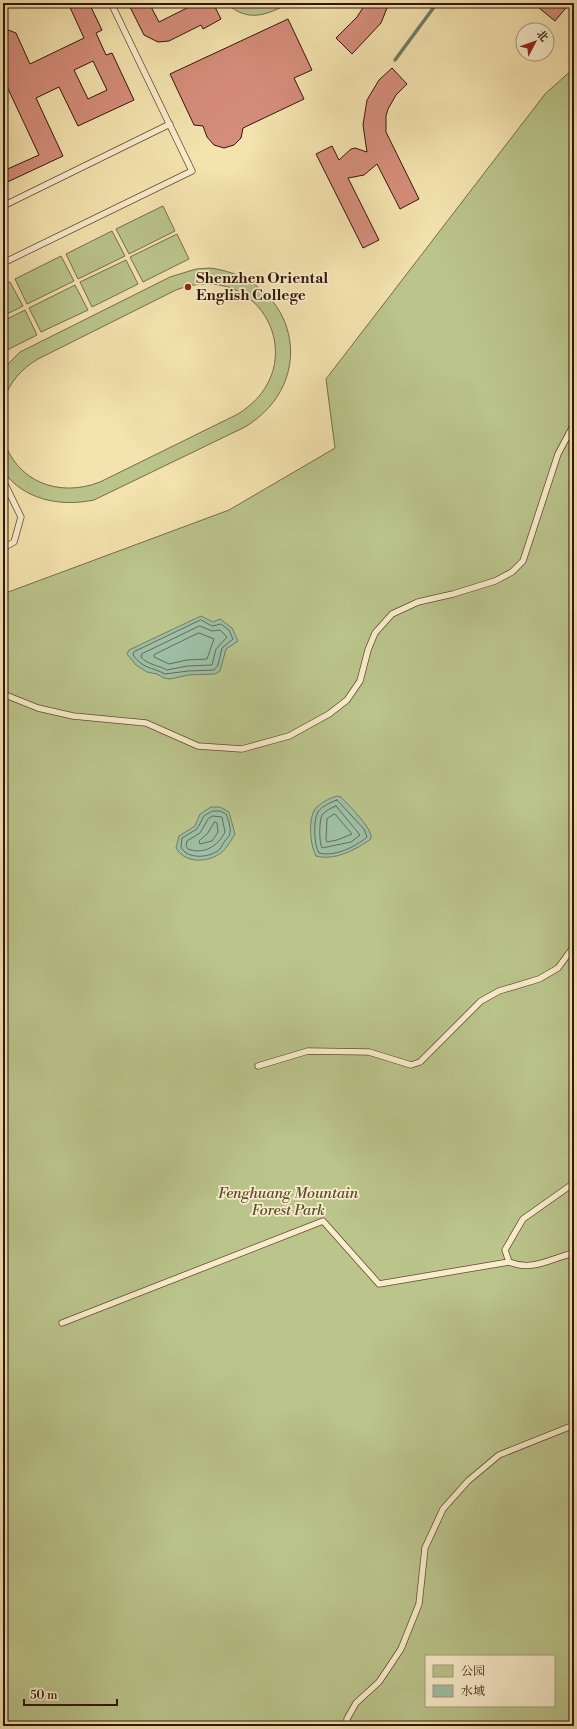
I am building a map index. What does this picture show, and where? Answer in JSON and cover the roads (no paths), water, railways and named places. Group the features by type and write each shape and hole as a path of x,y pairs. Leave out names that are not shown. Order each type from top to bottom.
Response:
{"lane":[{"path":"3,263 192,171 111,3"},
{"path":"3,206 170,124"},
{"path":"3,694 38,708 73,716 146,723 198,746 242,749 289,736 329,714 347,700 360,681 368,650 375,632 392,614 418,602 495,582 512,572 523,561 558,454 574,424"},
{"path":"3,480 21,517 14,542 3,548"},
{"path":"258,1066 308,1051 370,1052 411,1065 420,1062 481,1001 499,991 545,976 558,968 574,946"},
{"path":"509,1262 505,1250 522,1218 574,1183"},
{"path":"62,1323 323,1221 379,1284 509,1262 520,1266 539,1265 574,1253"},
{"path":"347,1726 347,1720 356,1703 379,1682 401,1649 418,1604 425,1548 443,1509 468,1481 499,1455 574,1425"}],"water":[{"path":"201,616 213,622 220,619 232,628 238,641 226,649 220,671 215,674 188,675 170,679 164,678 157,674 147,672 136,665 127,654 129,650"},
{"path":"337,796 341,797 355,811 371,834 371,839 345,854 330,857 316,856 312,846 311,832 311,819 313,813 315,809 328,799"},
{"path":"211,807 220,807 229,812 235,834 225,849 217,856 204,860 185,857 176,848 179,836 195,826 200,814"}],"waterway":[{"path":"395,60 437,3"}],"place":[{"name":"Shenzhen Oriental English College","path":"188,287"}],"park label":[{"name":"Fenghuang Mountain Forest Park","path":"288,1202"}]}
